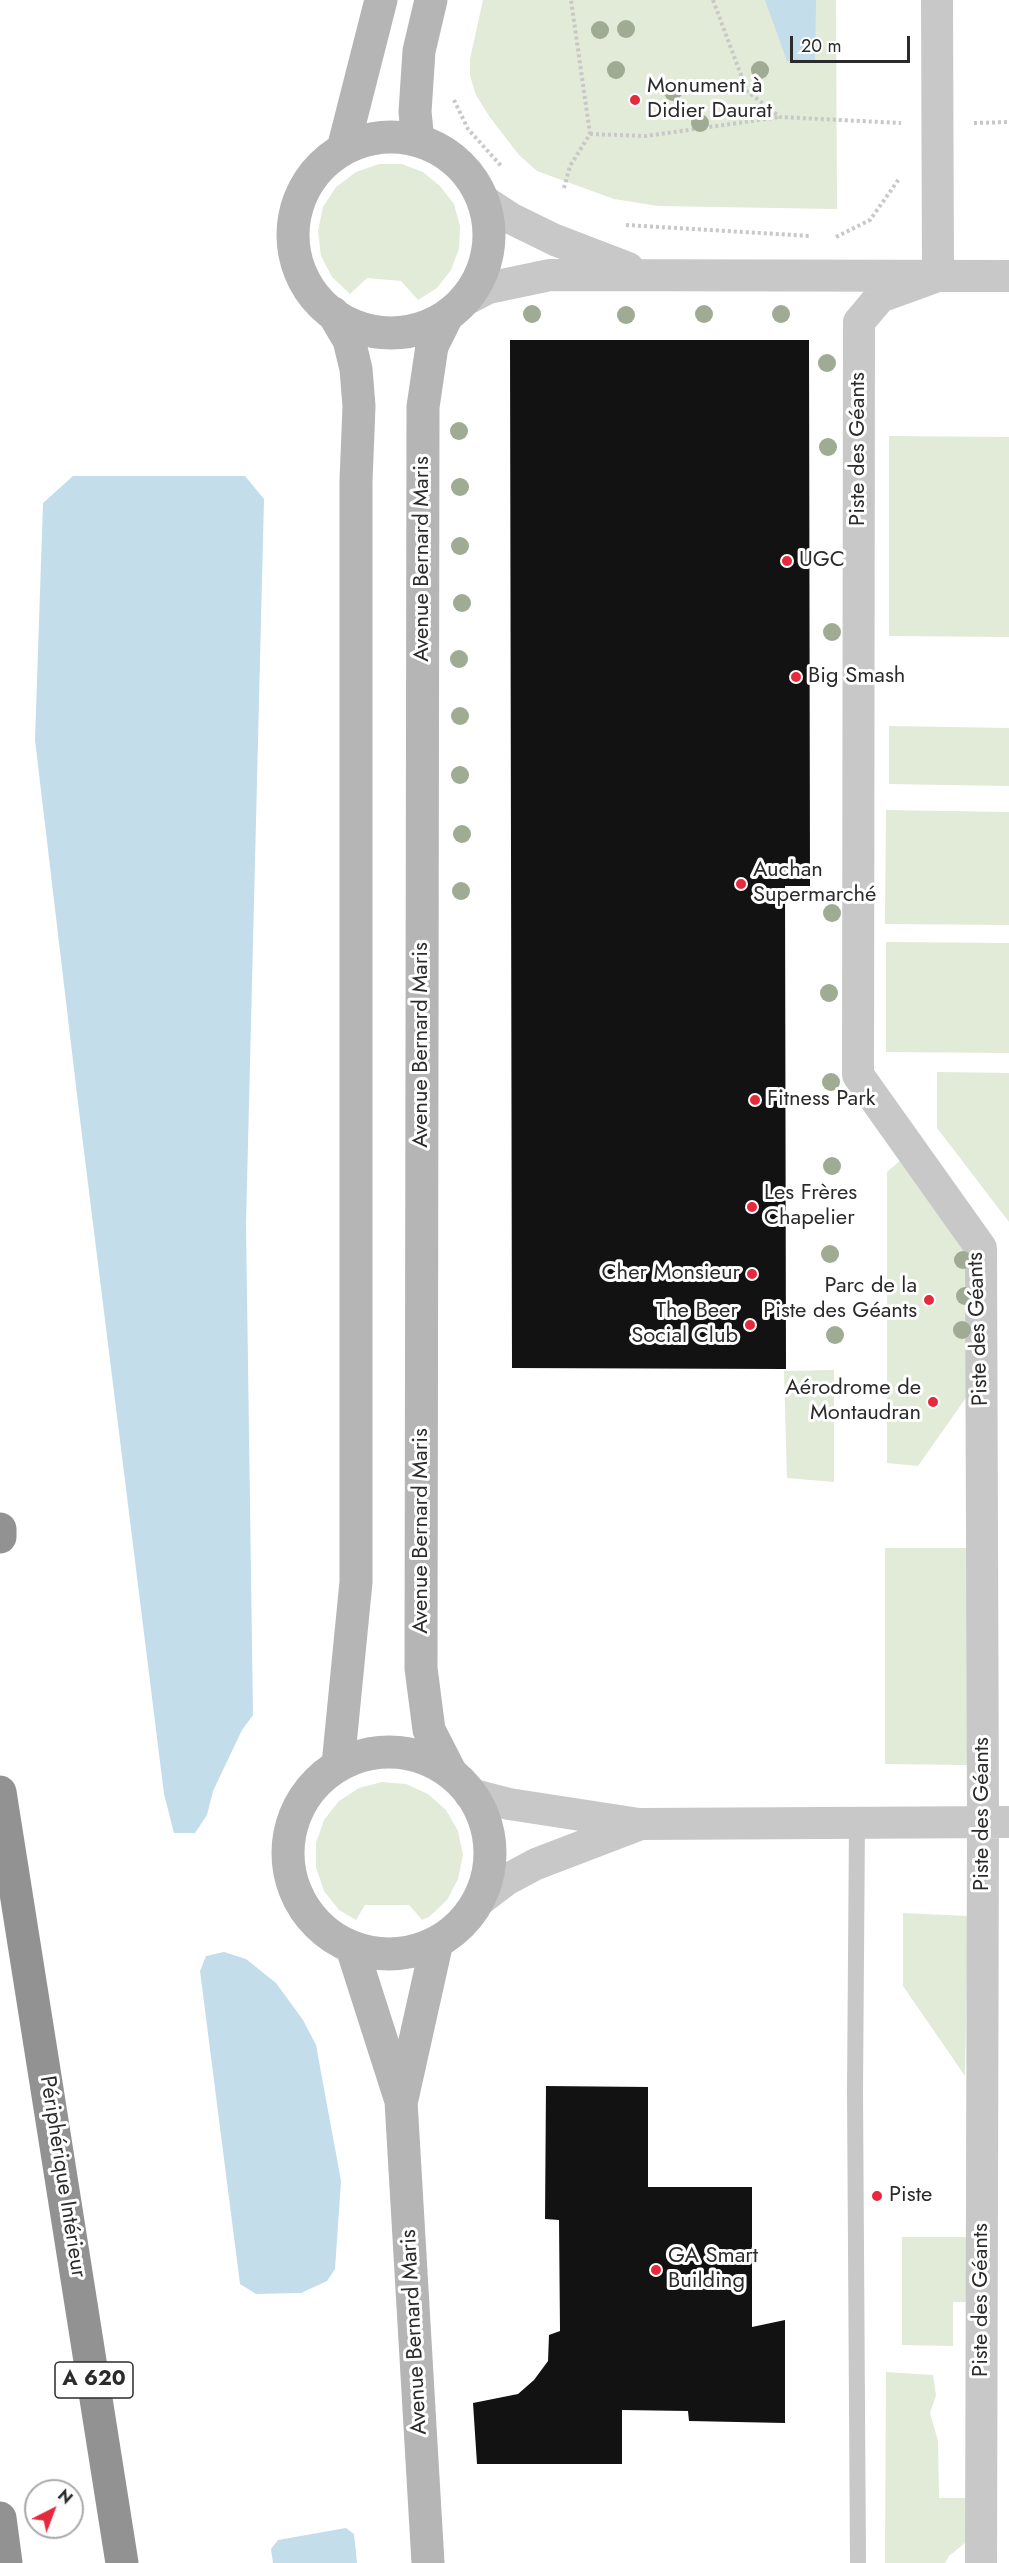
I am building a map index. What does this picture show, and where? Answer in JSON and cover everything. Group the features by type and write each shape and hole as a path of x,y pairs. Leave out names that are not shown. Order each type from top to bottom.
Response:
{"highway":[{"path":"0,1529 0,1537"},
{"name":"Périphérique Intérieur","path":"0,1792 122,2563"},
{"path":"0,2518 6,2563"}],"street":[{"path":"343,149 381,0"},
{"path":"418,141 415,112 419,51 431,0"},
{"path":"937,0 938,276"},
{"path":"456,308 479,278 488,254 489,227 484,201 473,181 458,163 440,149 418,141 393,136 375,138 343,149 324,164 308,182 298,204 294,228 295,252 302,275 315,296 333,313 354,325 377,331 401,332 425,327 456,308 488,288 550,275 1009,276"},
{"path":"484,201 510,218 555,240 646,274"},
{"name":"Piste des Géants","path":"938,276 880,297 859,322 858,1075 981,1248 996,1822 981,2563"},
{"name":"Avenue Bernard Maris","path":"456,308 432,345 423,407 421,1668 429,1730 461,1784"},
{"path":"333,313 349,340 356,369 359,406 356,481 356,1582 338,1765"},
{"path":"461,1784 484,1819 489,1848 487,1876 477,1902 460,1926 436,1942 416,1950 395,1954 373,1953 352,1948 328,1934 307,1914 294,1889 288,1861 289,1832 299,1805 316,1783 338,1765 366,1755 396,1752 424,1759 461,1784 509,1804 639,1824 996,1822"},
{"path":"477,1902 506,1880 536,1864 639,1824"},
{"name":"Avenue Bernard Maris","path":"401,2101 436,1942"},
{"name":"Avenue Bernard Maris","path":"352,1948 401,2101 428,2563"}],"lane":[{"path":"857,1822 855,2091 858,2563"}],"path":[{"path":"564,188 570,166 590,134 572,0"},
{"path":"713,0 747,91 780,117"},
{"path":"452,94 468,129 508,174"},
{"path":"590,134 646,136 780,117 836,121"},
{"path":"825,237 836,237 870,220 904,172"},
{"path":"620,223 663,229 813,236"}],"green space":[{"path":"483,0 836,0 837,209 658,206 614,199 537,171 519,155 489,116 476,95 470,76 470,59"},
{"path":"379,164 402,164 423,172 440,186 454,204 460,226 459,249 451,270 437,288 418,300 401,281 367,278 350,294 332,277 321,256 318,231 323,207 336,187 356,172"},
{"path":"889,436 1009,437 1009,637 889,636"},
{"path":"889,726 1009,728 1009,786 889,784"},
{"path":"886,810 1009,812 1009,925 885,924"},
{"path":"886,942 1009,943 1009,1053 886,1052"},
{"path":"937,1072 1009,1073 1009,1222 937,1128"},
{"path":"902,1159 970,1254 970,1392 918,1466 887,1463 887,1172"},
{"path":"834,1370 834,1482 787,1478 784,1371"},
{"path":"885,1548 968,1548 967,1765 885,1764"},
{"path":"382,1782 406,1784 428,1794 446,1810 458,1831 463,1855 458,1879 447,1900 429,1917 422,1920 409,1905 365,1905 356,1920 339,1910 324,1891 316,1867 316,1843 324,1820 339,1801 359,1788"},
{"path":"903,1913 968,1916 965,2076 903,1986"},
{"path":"902,2237 969,2237 968,2302 953,2302 953,2346 902,2345"},
{"path":"886,2372 933,2375 936,2395 930,2413 938,2441 939,2498 970,2498 971,2538 949,2556 945,2563 885,2563"}],"water":[{"path":"765,0 816,0 815,62 787,61"},
{"path":"73,476 245,476 264,499 246,1224 253,1715 242,1730 213,1791 207,1815 195,1833 174,1833 164,1794 35,740 43,503"},
{"path":"224,1952 246,1959 276,1983 303,2020 316,2045 341,2181 335,2269 327,2281 301,2293 256,2294 240,2284 200,1971 206,1956"},
{"path":"346,2528 354,2534 357,2563 273,2563 271,2549 278,2540"}],"building":[{"path":"510,340 809,340 810,886 785,886 786,1369 512,1368"},
{"name":"GA Smart Building","path":"546,2086 648,2087 648,2187 752,2187 752,2327 785,2320 785,2423 689,2421 688,2411 622,2410 622,2464 477,2464 473,2403 518,2394 534,2380 548,2361 549,2335 560,2331 559,2220 545,2219"}],"place":[{"name":"Monument à Didier Daurat","path":"635,100"},
{"name":"UGC","path":"787,561"},
{"name":"Big Smash","path":"796,677"},
{"name":"Auchan Supermarché","path":"741,884"},
{"name":"Fitness Park","path":"755,1100"},
{"name":"Les Frères Chapelier","path":"752,1207"},
{"name":"Cher Monsieur","path":"752,1274"},
{"name":"Parc de la Piste des Géants","path":"929,1300"},
{"name":"The Beer Social Club","path":"750,1325"},
{"name":"Aérodrome de Montaudran","path":"933,1402"},
{"name":"Piste","path":"877,2196"},
{"name":"GA Smart Building","path":"656,2270"}]}
